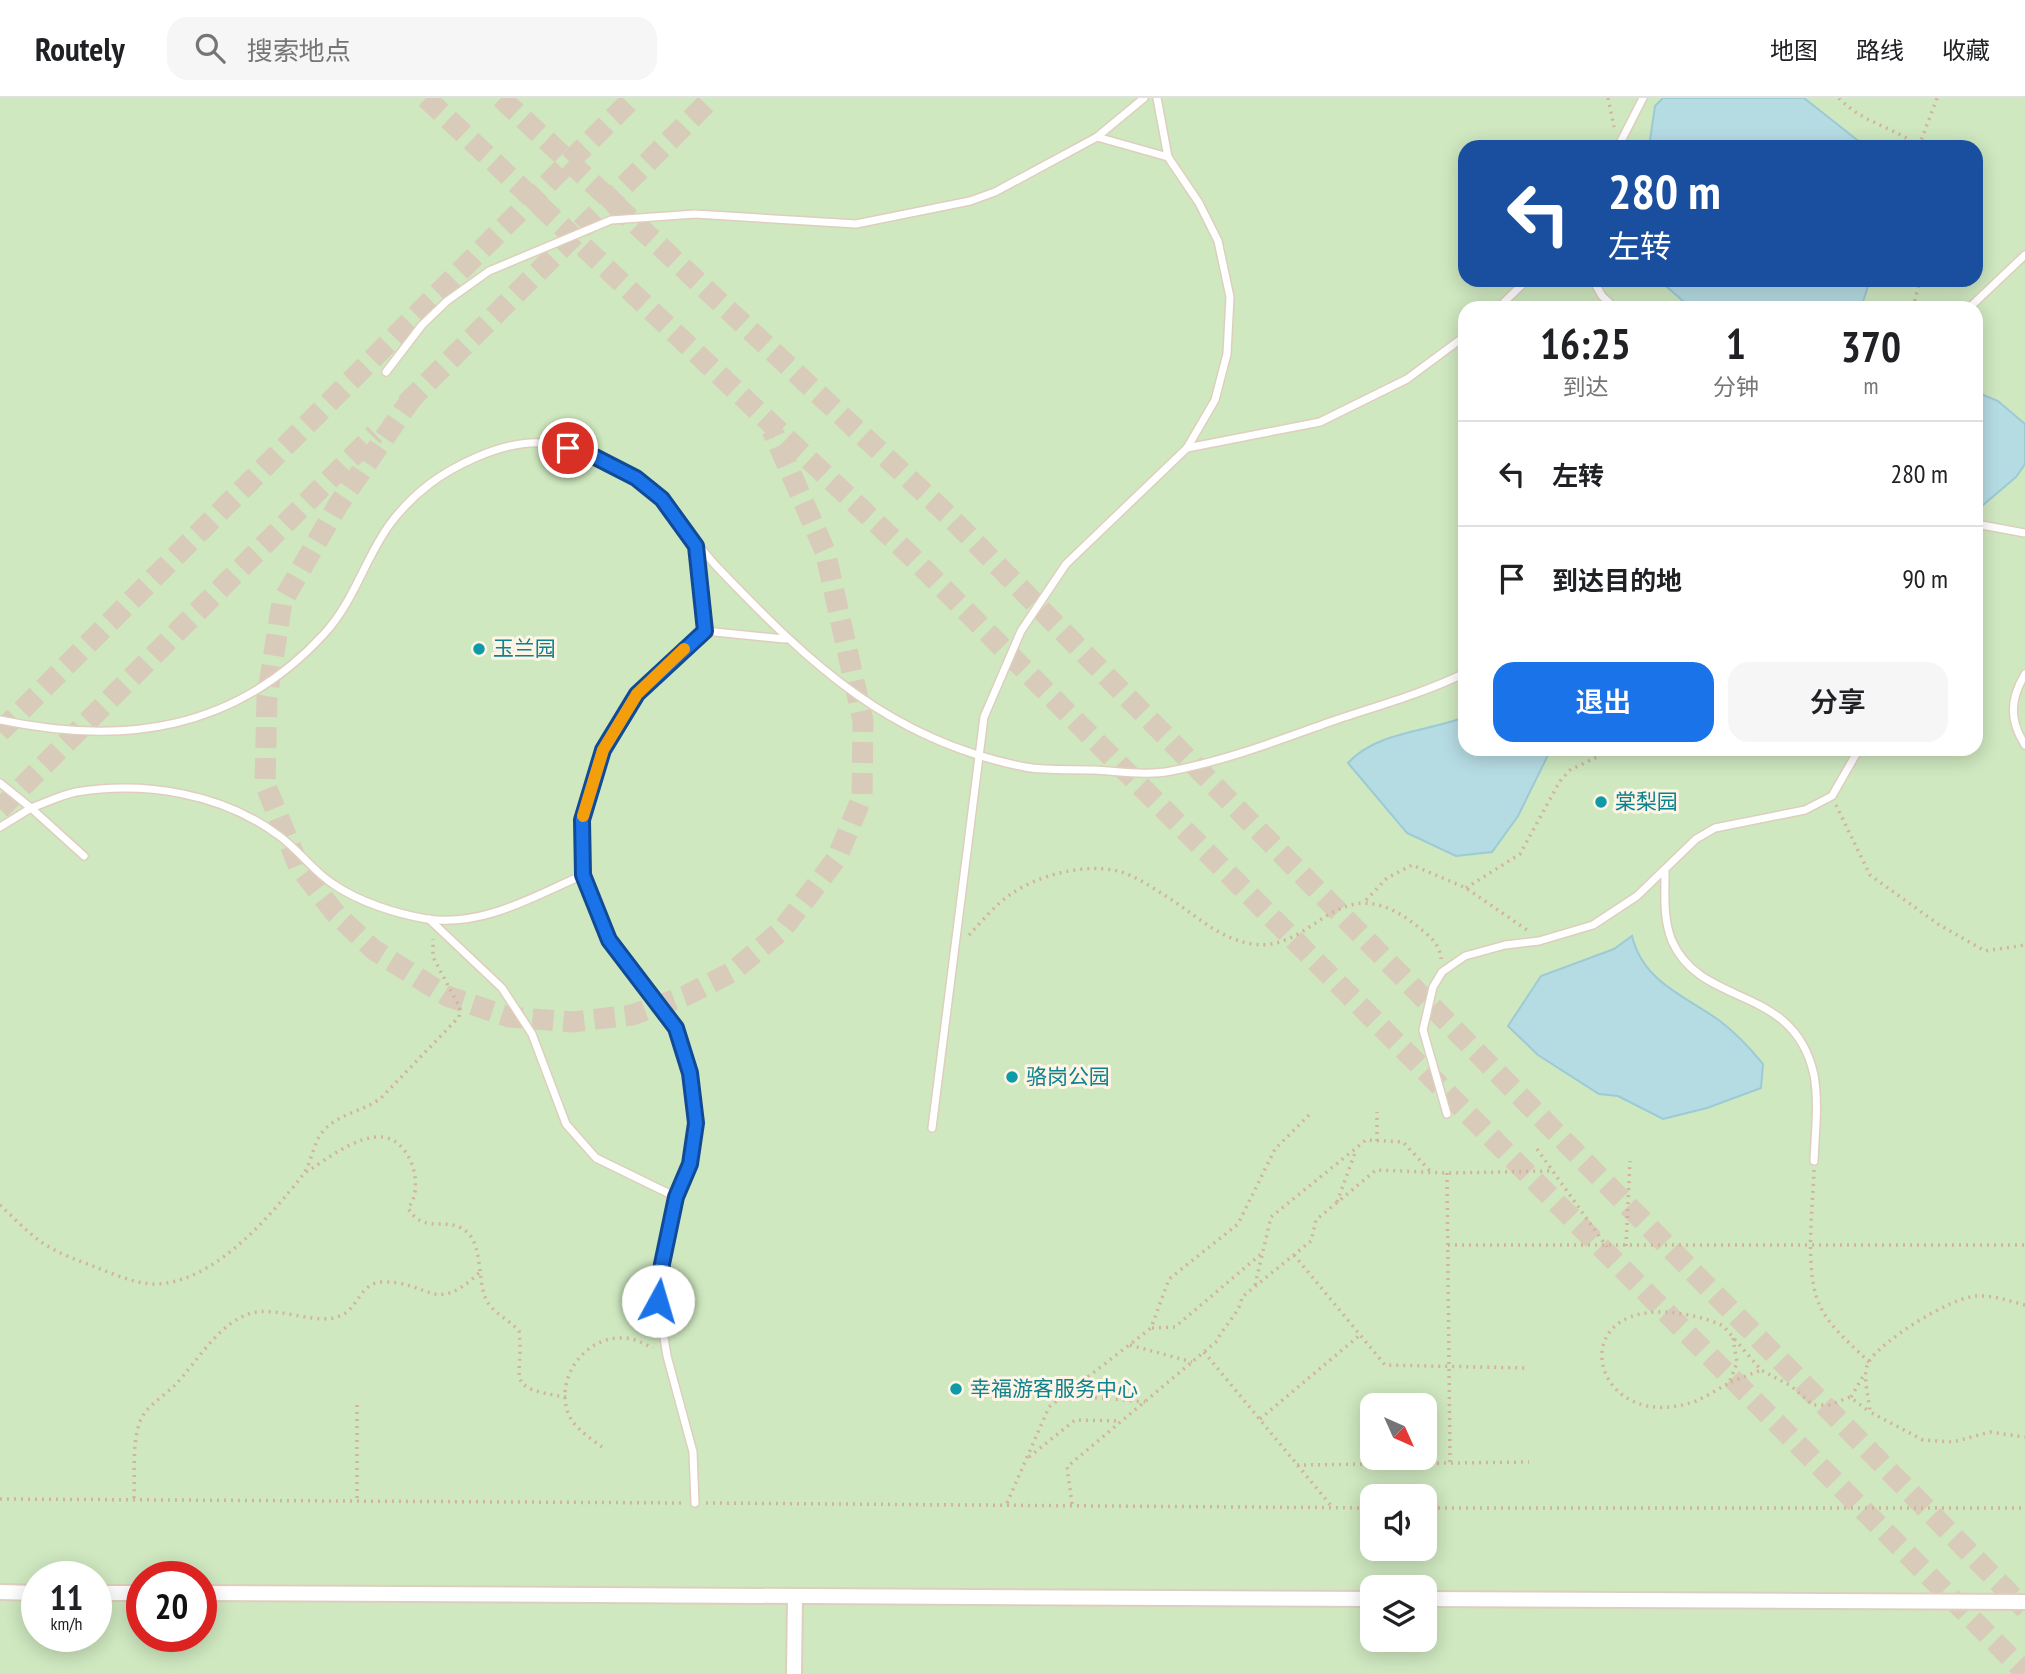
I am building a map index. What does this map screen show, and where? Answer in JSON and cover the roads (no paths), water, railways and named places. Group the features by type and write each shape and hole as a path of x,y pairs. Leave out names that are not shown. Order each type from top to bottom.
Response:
{"street":[{"path":"0,1592 21,1593"},
{"path":"217,1593 1360,1599"},
{"path":"794,1674 795,1596"},
{"path":"1437,1599 2025,1602"}],"lane":[{"path":"386,372 422,325 447,301 489,271 611,220 695,214 856,224 970,201 995,192 1097,137 1144,98"},
{"path":"932,1128 952,952 984,717 1021,631 1066,564 1187,448 1215,400 1227,354 1230,297 1218,241 1199,203 1168,157 1157,98"},
{"path":"1622,140 1643,98"},
{"path":"1097,137 1168,157"},
{"path":"1976,301 2025,255"},
{"path":"1505,301 1520,287"},
{"path":"1597,287 1607,301"},
{"path":"1187,448 1320,422 1407,379 1458,341"},
{"path":"0,720 39,728 110,733 178,723 233,703 283,672 326,633 362,579 389,526 421,488 448,469 492,450 541,443 595,457 636,478 662,499 696,546 785,639 882,714 979,755 1029,768 1167,772 1272,743 1458,676"},
{"path":"1983,525 2025,533"},
{"path":"696,546 705,631"},
{"path":"695,1503 693,1452 667,1356 658,1301 662,1264 676,1197 690,1164 696,1123 690,1073 676,1028 609,940 583,875 582,820 603,750 637,694 705,631 785,639"},
{"path":"2025,674 2011,706 2015,725 2025,745"},
{"path":"1447,1114 1423,1030 1433,986 1442,972 1465,956 1539,941 1593,925 1637,896 1665,872 1696,839 1715,828 1805,810 1832,796 1855,756"},
{"path":"0,783 84,856"},
{"path":"0,827 31,808 73,793 125,787 172,791 225,807 263,826 300,852 333,884 380,906 429,919 481,916 529,902 583,875"},
{"path":"1665,872 1665,916 1681,957 1699,975 1777,1014 1805,1051 1814,1084 1814,1161"},
{"path":"429,919 502,988 532,1034 566,1124 596,1158 676,1197"}],"water":[{"path":"1663,98 1804,98 1857,140 1650,140 1655,106"},
{"path":"1667,287 1868,287 1863,301 1683,301"},
{"path":"1983,395 1998,401 2025,424 2025,464 2016,477 1983,505"},
{"path":"1458,719 1458,756 1548,756 1518,816 1492,852 1456,856 1407,833 1348,763 1359,753 1387,739"},
{"path":"1632,936 1645,965 1655,977 1720,1021 1758,1058 1763,1064 1761,1088 1707,1108 1663,1119 1618,1096 1599,1094 1538,1055 1508,1026 1541,976 1614,949"}],"tunnel":[{"path":"426,98 909,554 2025,1672"},
{"path":"501,98 948,515 2025,1609"},
{"path":"0,732 633,98"},
{"path":"406,404 712,98"},
{"path":"414,395 338,505 282,602 267,698 265,784 299,867 336,914 374,950 447,996 509,1017 572,1022 632,1015 685,996 732,972 782,930 837,858 862,797 863,721 825,551 772,430"},
{"path":"0,809 375,434"}],"place":[{"name":"玉兰园","path":"479,649"},
{"name":"棠梨园","path":"1601,802"},
{"name":"骆岗公园","path":"1012,1077"},
{"name":"幸福游客服务中心","path":"956,1389"}]}
